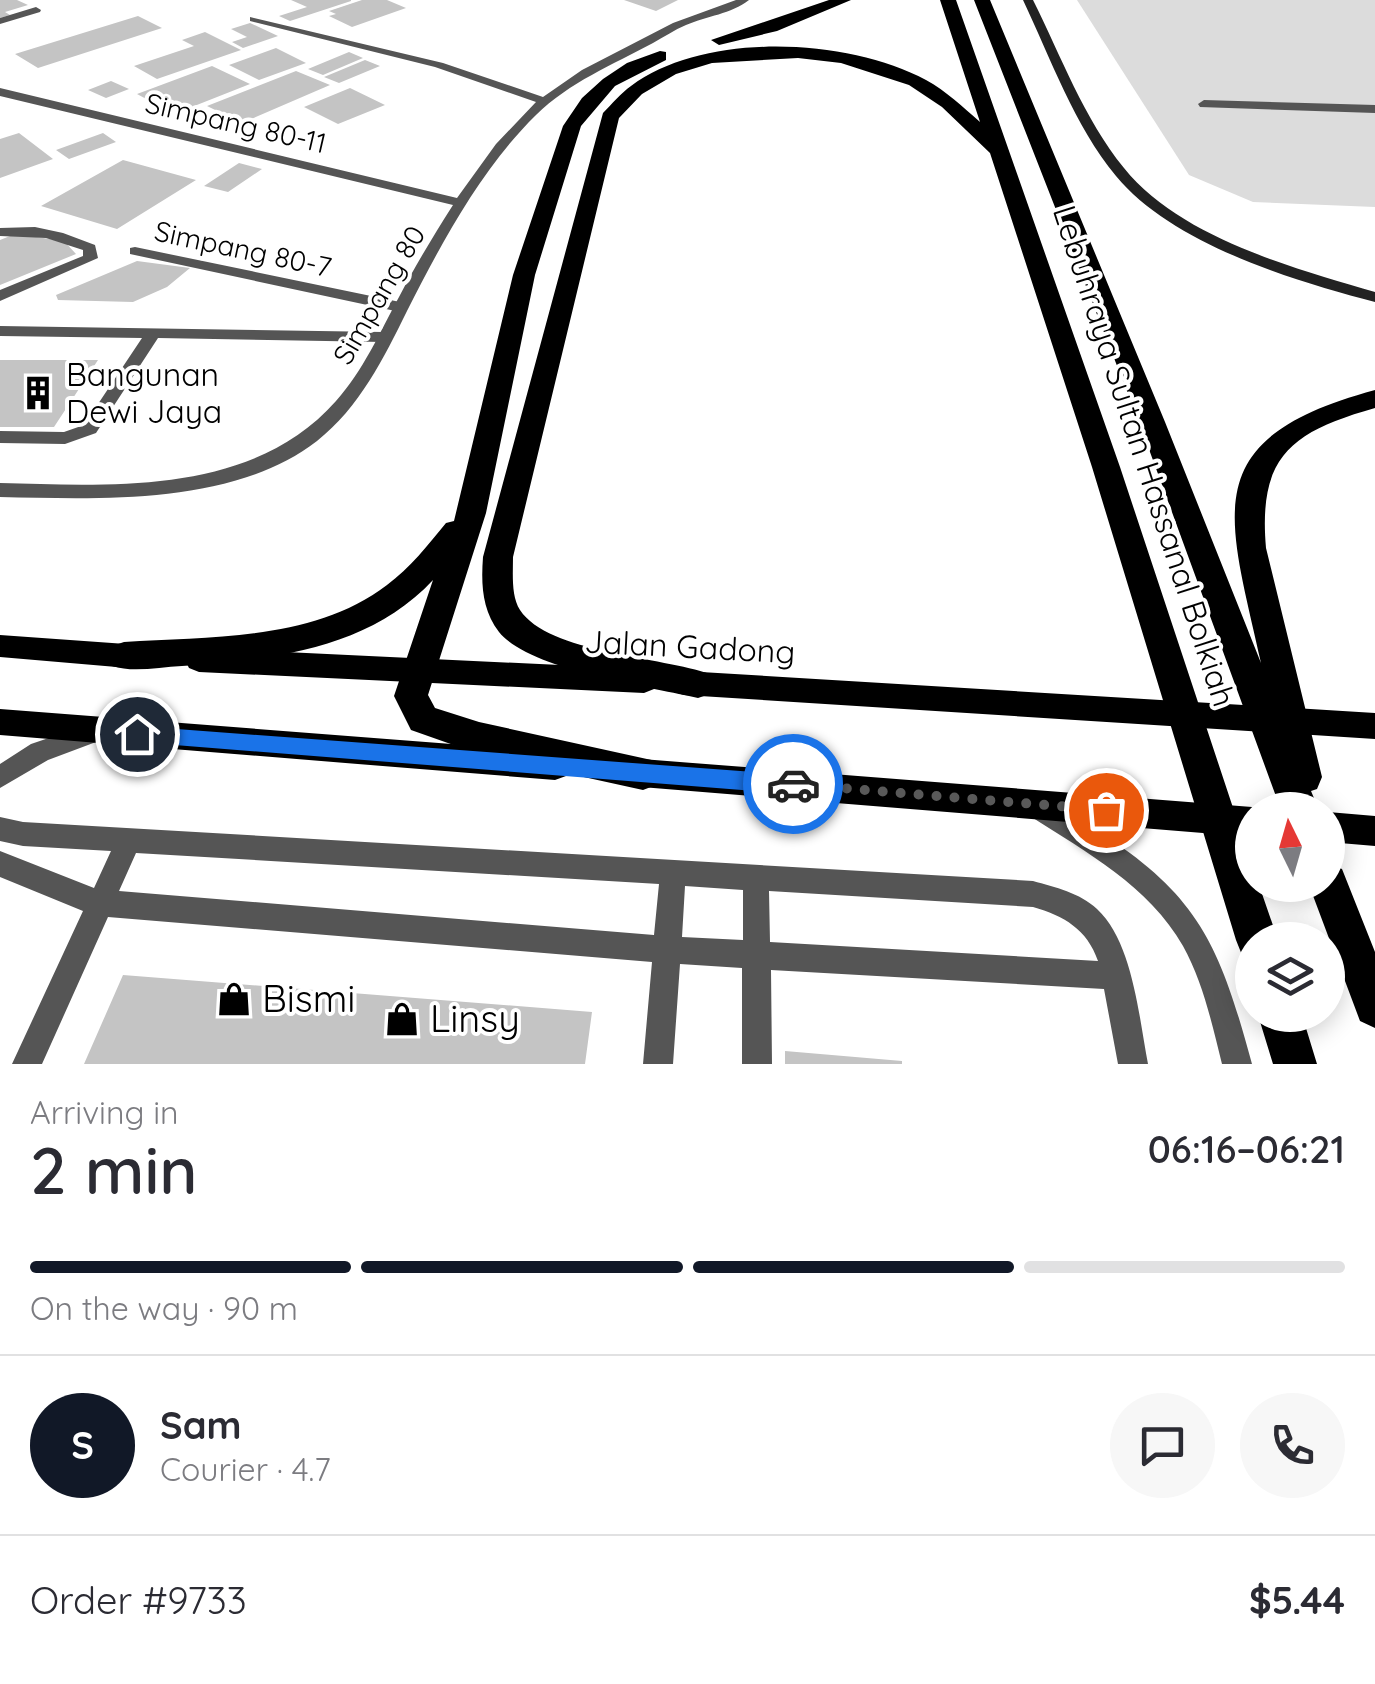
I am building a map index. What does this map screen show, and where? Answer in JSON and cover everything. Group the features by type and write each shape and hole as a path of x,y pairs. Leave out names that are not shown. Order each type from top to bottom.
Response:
{"highway":[{"path":"643,773 479,738 423,719 411,696 416,670 470,514 524,274 581,108 618,76 651,58 771,28 843,0"},
{"name":"Lebuhraya Sultan Hassanal Bolkiah","path":"948,0 1106,467 1251,922"},
{"name":"Lebuhraya Sultan Hassanal Bolkiah","path":"982,0 1152,422 1293,792"},
{"path":"698,684 552,648 518,630 502,608 497,587 498,557 610,117 642,86 681,67 728,55 799,53 855,60 914,80 940,96 996,150"},
{"path":"1308,792 1252,548 1247,519 1249,489 1274,446 1298,428 1375,399"},
{"path":"124,656 291,641 349,624 389,601 420,575 470,514"},
{"path":"1335,902 1375,1006"},
{"path":"1285,1032 1295,1064"}],"main road":[{"path":"1028,0 1104,150 1124,178 1190,226 1240,250 1375,297"},
{"name":"Jalan Gadong","path":"0,646 1375,726"},
{"path":"0,722 1235,821"},
{"path":"1345,828 1375,831"}],"street":[{"name":"Simpang 80","path":"0,490 130,490 187,484 236,472 312,434 341,408 460,203 494,153 544,101 599,62 684,22 744,0"},
{"path":"0,21 36,10"},
{"path":"254,18 438,65 544,101"},
{"name":"Simpang 80-11","path":"0,92 460,203"},
{"path":"1204,104 1375,109"},
{"path":"0,232 17,230 75,239 90,248 91,258 0,296"},
{"name":"Simpang 80-7","path":"135,251 400,307"},
{"path":"0,332 384,337"},
{"path":"0,437 65,438 90,429 152,334"},
{"path":"0,777 40,752 98,731"},
{"path":"1034,804 1144,880 1190,931 1216,987 1236,1064"},
{"path":"0,829 23,834 1034,894 1064,901 1092,920 1108,944 1133,1064"},
{"path":"27,1064 129,840"},
{"path":"0,864 100,903 669,950 1116,976"},
{"path":"658,1064 672,874"},
{"path":"756,878 757,1064"}],"shaded area":[{"path":"1077,0 1375,0 1375,207 1253,202 1189,175"}],"building":[{"path":"0,0 28,5 5,12 10,15 0,18"},
{"path":"291,0 351,1 290,21 279,16 307,7"},
{"path":"362,0 387,0 406,8 352,27 329,16 336,14 329,11"},
{"path":"624,0 678,0 656,11"},
{"path":"138,16 162,28 38,68 15,54"},
{"path":"250,23 278,36 243,48 232,42 247,37 231,29"},
{"path":"205,32 241,50 157,79 134,66 194,46 182,40"},
{"path":"276,48 306,63 259,80 229,65"},
{"path":"349,52 363,58 323,75 308,69"},
{"path":"365,60 380,66 339,83 324,77"},
{"path":"212,66 250,84 174,114 137,94"},
{"path":"296,71 330,85 242,123 207,106"},
{"path":"111,81 129,89 106,98 88,90"},
{"path":"350,88 385,105 338,124 304,107"},
{"path":"19,133 53,159 0,178 0,139"},
{"path":"103,133 116,142 69,159 56,150"},
{"path":"123,160 196,180 117,229 41,206"},
{"path":"239,163 262,169 228,192 204,186"},
{"path":"15,234 64,241 76,254 0,285 0,240"},
{"path":"137,261 190,268 167,287 133,302 58,300 56,295"},
{"name":"Bangunan Dewi Jaya","path":"0,360 98,360 54,427 0,427"},
{"path":"123,975 592,1012 585,1064 84,1064"},
{"path":"785,1051 902,1061 902,1064 785,1064"}],"way so far":[{"path":"793,784 1106,810"}],"place":[{"name":"Bangunan Dewi Jaya","path":"38,393"},
{"name":"Bismi","path":"234,999"},
{"name":"Linsy","path":"402,1019"}],"route":[{"path":"137,734 793,784"}]}
